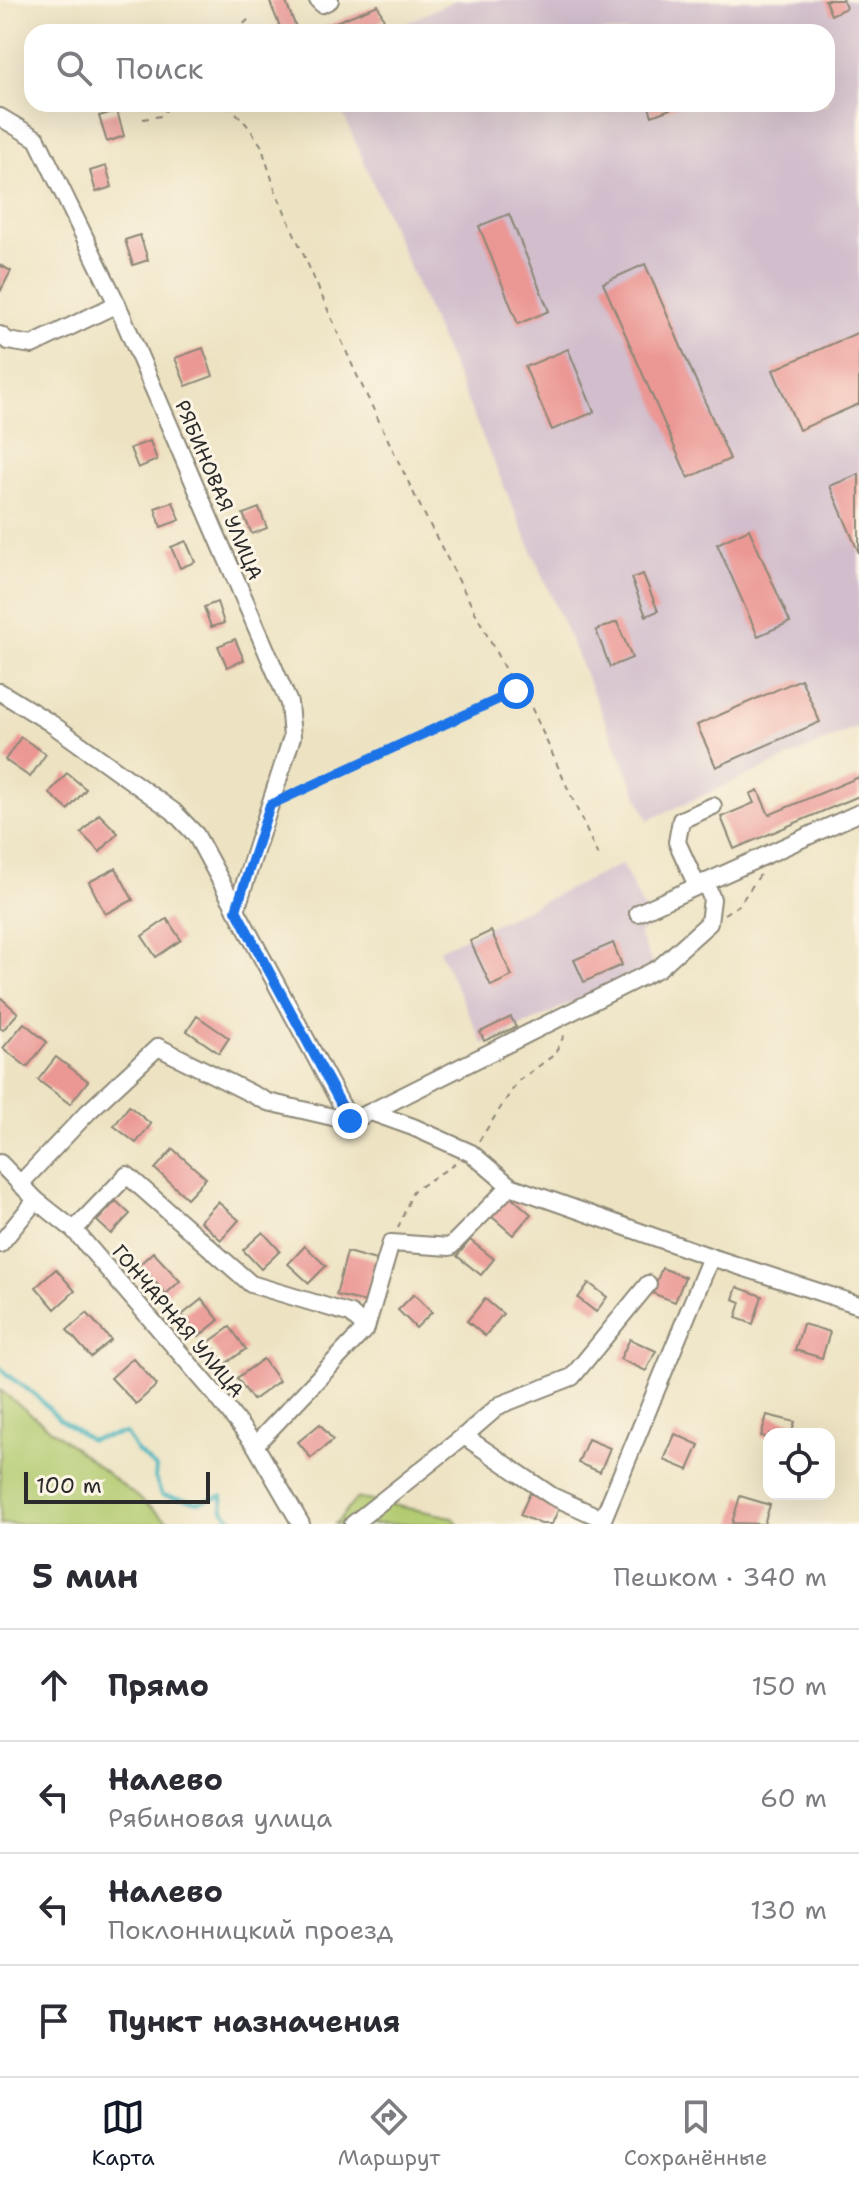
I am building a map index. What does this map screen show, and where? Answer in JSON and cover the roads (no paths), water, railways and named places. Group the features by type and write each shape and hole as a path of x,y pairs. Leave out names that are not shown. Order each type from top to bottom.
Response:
{"street":[{"path":"318,0 322,4 330,0"},
{"name":"РЯБИНОВАЯ УЛИЦА","path":"0,117 37,139 117,304 289,703 292,737 236,910"},
{"path":"0,335 8,341 32,345 117,304"},
{"path":"0,692 49,722 173,811 196,835 350,1121"},
{"path":"20,1184 88,1112 158,1047 268,1102 350,1121 659,968 709,923 712,899 677,842 681,820 713,806"},
{"path":"638,913 859,813"},
{"path":"371,1112 471,1153 510,1186 859,1305"},
{"name":"ГОНЧАРНАЯ УЛИЦА","path":"0,1163 36,1200 74,1230 216,1395 255,1445 301,1524"},
{"path":"74,1230 127,1175 251,1284 351,1314 366,1328"},
{"path":"255,1445 366,1328 391,1243 450,1247 510,1186"},
{"path":"0,1244 36,1200"},
{"path":"464,1436 552,1496 603,1519 711,1257"},
{"path":"353,1524 500,1405 572,1377 648,1284"}],"waterway":[{"path":"0,1367 37,1396 58,1418 90,1440 125,1433 136,1450 156,1468 155,1478 162,1495 199,1502 222,1496 223,1510 236,1524"}]}
